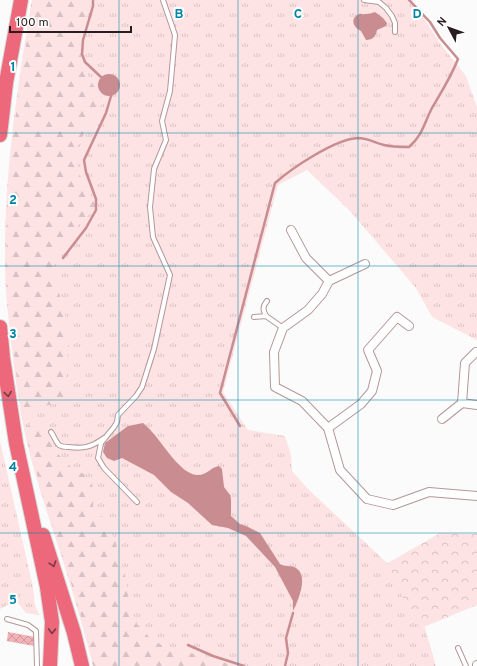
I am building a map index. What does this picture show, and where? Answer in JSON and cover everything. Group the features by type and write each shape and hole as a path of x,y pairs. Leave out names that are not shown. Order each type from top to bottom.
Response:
{"highway":[{"path":"0,135 6,83 22,0"},
{"path":"0,327 3,358 20,469 47,587 52,622 50,666"},
{"path":"12,418 40,524 65,603 82,666"}],"street":[{"path":"291,230 306,258 329,281"},
{"path":"365,264 329,281 322,294 308,310 283,328 274,352 275,387 302,401 328,428 340,470 367,499 393,505 429,492 477,496"},
{"path":"328,428 361,404 372,391 377,371 368,350 397,317 409,326"},
{"path":"442,419 462,402 465,363 476,352"},
{"path":"462,402 477,405"}],"lane":[{"path":"137,502 118,484 100,463 98,458 99,451 106,436 117,422 118,415 136,396 142,387 154,349 170,275 153,237 150,207 154,169 166,140 162,121 170,90 175,35 163,0"},
{"path":"364,0 379,2 386,8 395,23 395,32"},
{"path":"267,301 264,305 266,316 283,328"},
{"path":"254,317 266,316"},
{"path":"51,432 58,445 62,447 87,448 106,436"},
{"path":"7,619 28,625 36,631 37,666"},
{"path":"458,648 466,666"}],"green space":[{"path":"32,0 412,0 442,46 466,76 477,107 477,340 432,317 416,288 350,211 307,170 278,185 223,392 248,430 285,436 291,455 292,471 308,489 404,579 417,600 436,666 94,666 70,583 37,480 29,449 17,392 7,307 5,231 9,165 21,66"},
{"path":"33,0 91,0 91,4 79,37 82,64 93,85 104,100 76,148 78,172 97,207 78,225 67,239 57,254 54,262 55,275 69,331 66,376 67,385 72,400 21,411 6,281 7,210 11,148"},
{"path":"32,422 41,423 59,455 73,469 84,474 92,484 94,494 93,506 104,519 115,540 126,579 129,602 137,624 150,638 165,647 211,658 234,666 93,666 78,605 24,429"},
{"path":"0,441 33,587 35,605 39,615 26,613 19,604 13,602 0,609"},
{"path":"440,533 477,534 477,605 419,629 396,584 381,567"}],"shaded area":[{"path":"375,12 387,23 386,26 377,30 374,37 366,40 361,31 356,28 353,21 359,14"},
{"path":"109,74 117,77 120,85 117,93 109,96 101,93 98,85 101,77"},
{"path":"143,423 184,469 191,473 200,475 219,466 222,469 224,487 231,499 231,516 240,524 260,533 280,564 294,567 300,572 302,577 301,589 293,611 293,601 275,567 246,536 228,528 212,525 188,503 171,492 154,475 122,458 114,461 107,458 103,452 105,443 128,426"}],"building":[{"path":"8,632 35,637 34,646 7,641"}],"waterway":[{"path":"93,0 93,6 83,40 82,54 85,62 102,78"},
{"path":"240,426 220,393 275,183 314,155 338,143 349,140 362,138 387,146 409,147 420,133 458,59 440,38 430,22 409,0"},
{"path":"63,258 86,228 96,210 96,199 86,172 84,160 106,113 111,96"},
{"path":"285,666 288,653 286,638 293,613"},
{"path":"188,645 213,656 244,666"}]}
